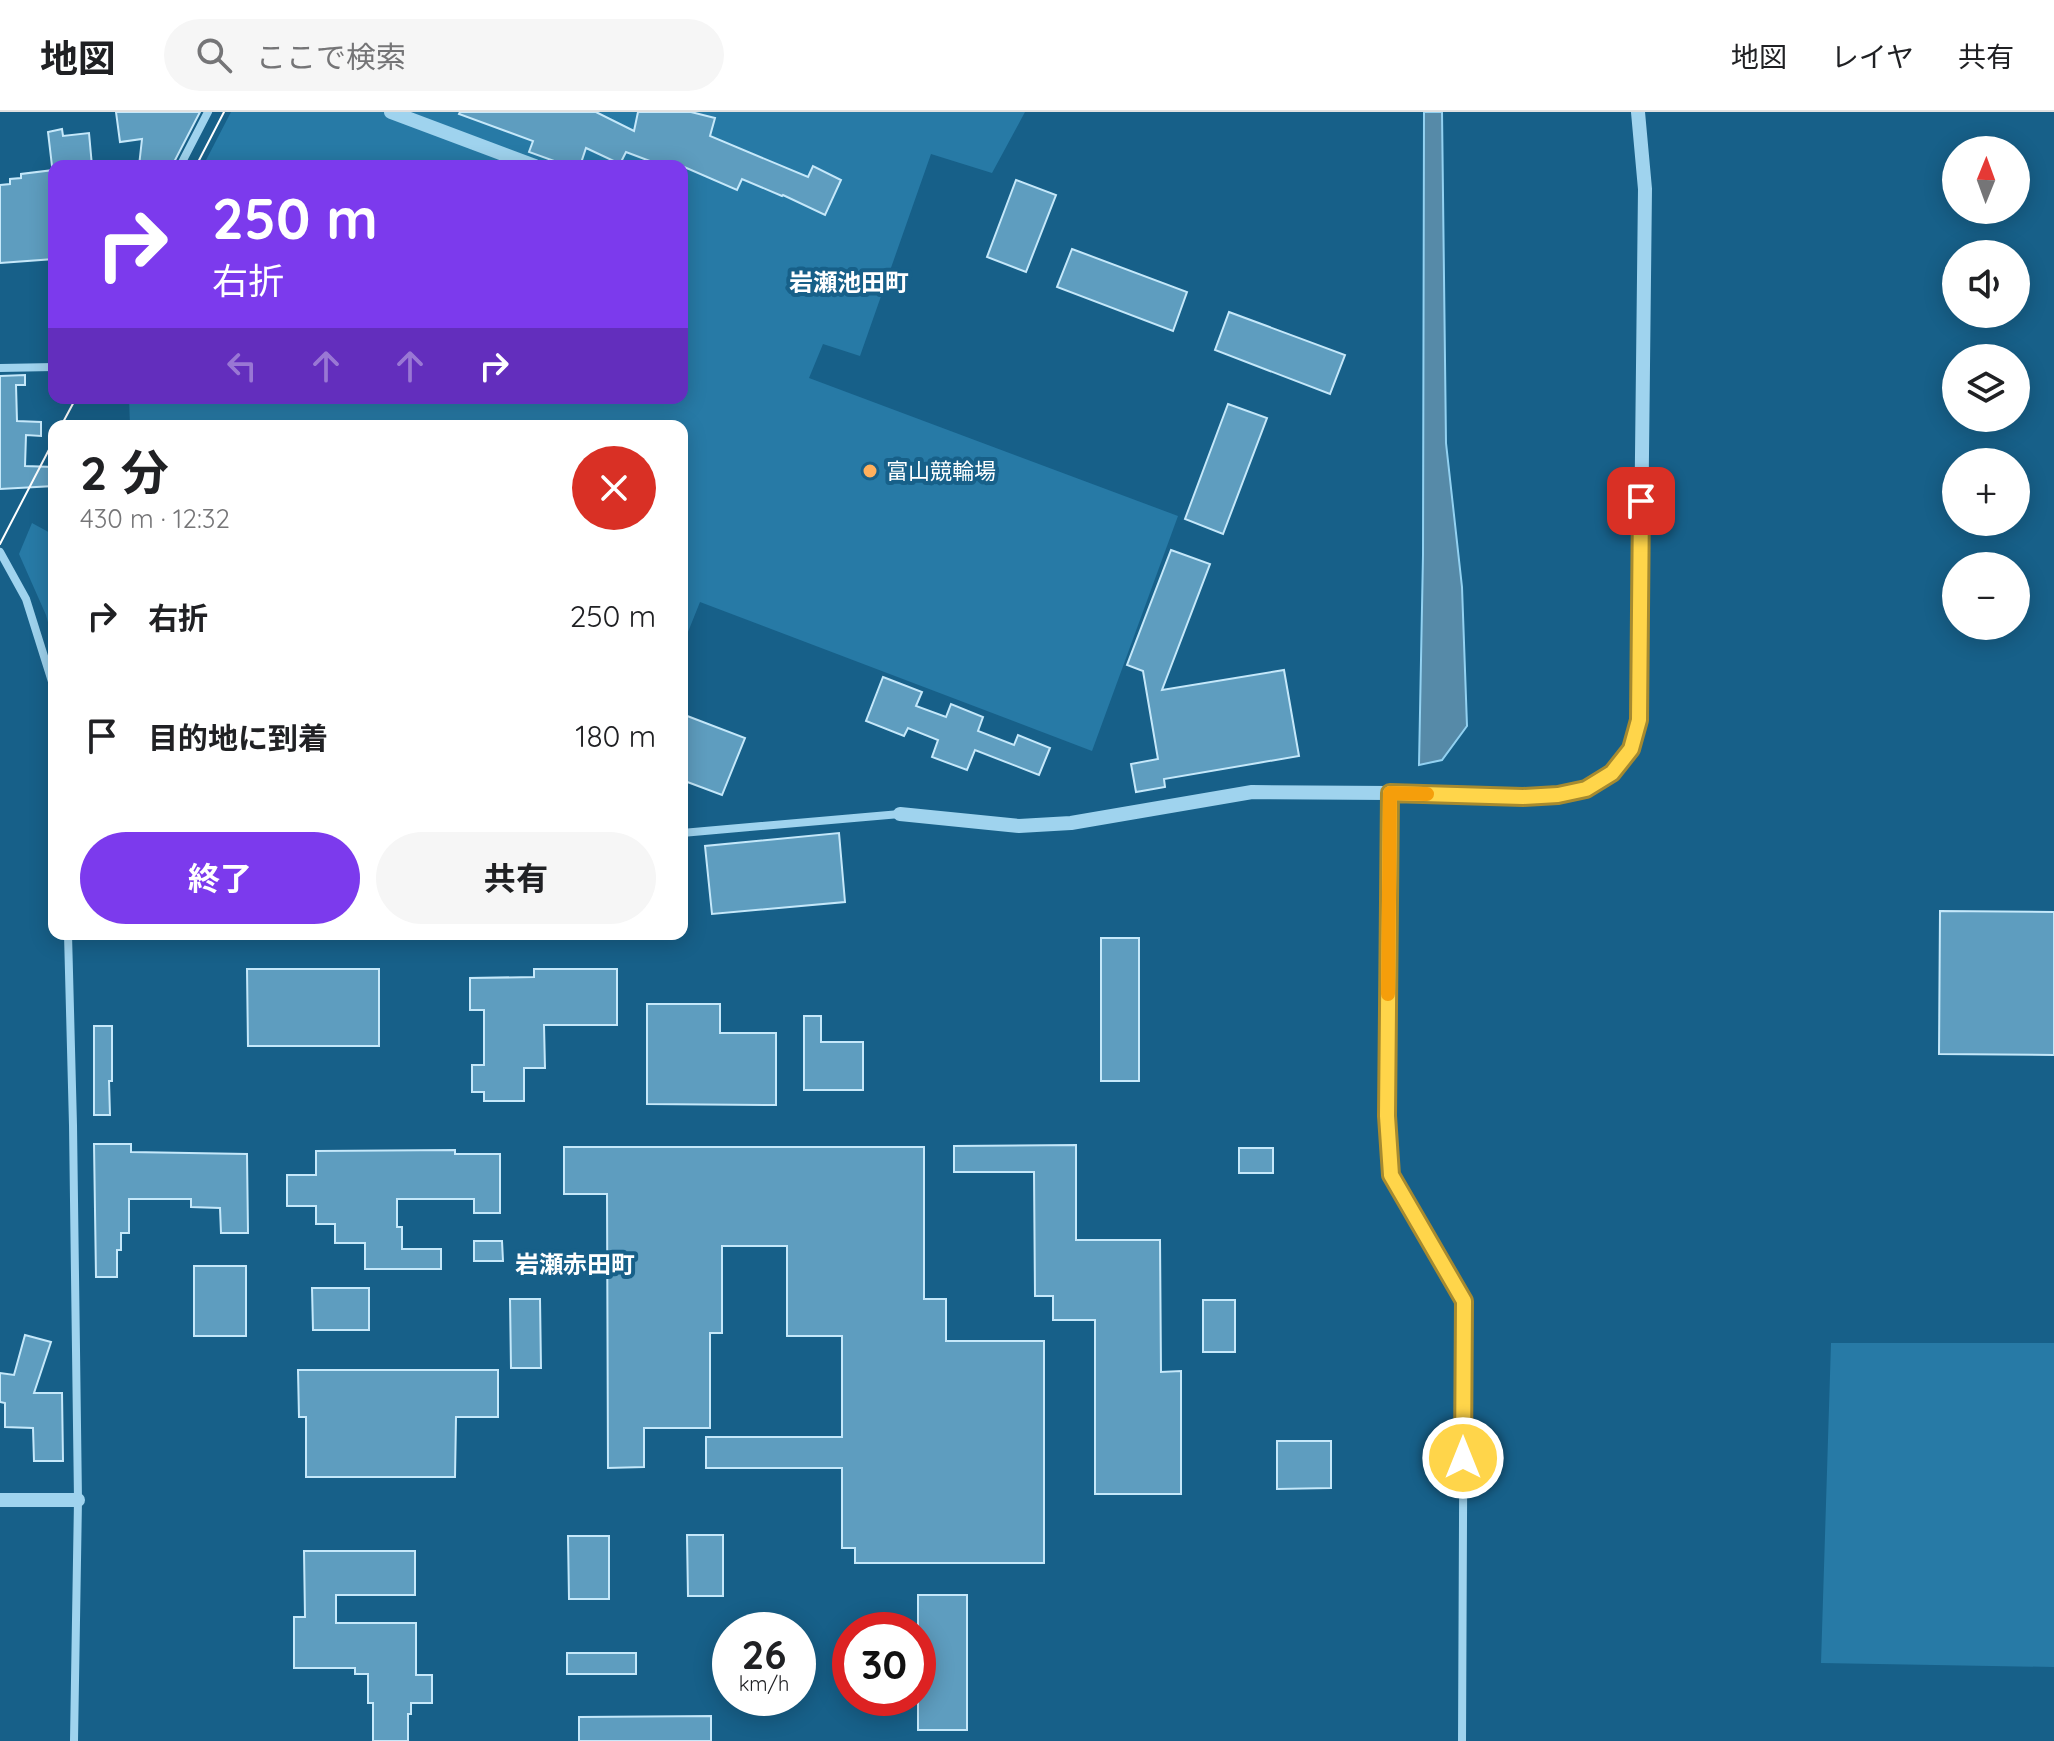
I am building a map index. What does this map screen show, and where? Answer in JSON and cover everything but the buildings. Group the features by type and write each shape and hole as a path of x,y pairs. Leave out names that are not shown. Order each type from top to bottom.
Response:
{"street":[{"path":"183,160 208,112"},
{"path":"391,112 519,160"},
{"path":"688,832 900,814 1019,826 1071,823 1252,792 1558,795 1586,789 1612,773 1631,749 1639,720 1645,189 1638,112"},
{"path":"0,368 48,367"},
{"path":"0,552 26,599 48,669"},
{"path":"1390,793 1387,1116 1391,1175 1464,1301 1462,1741"},
{"path":"68,940 78,1500 74,1741"},
{"path":"0,1500 78,1500"}],"shaded area":[{"name":"富山競輪場","path":"231,112 1025,112 992,173 931,154 860,356 823,344 809,378 1178,516 1092,751 700,602 688,632 688,420 130,420 129,404 688,404 688,160 206,160"},
{"path":"1424,112 1442,112 1446,443 1462,587 1467,726 1442,760 1419,765 1423,555"},
{"path":"32,523 48,532 48,622 46,615 19,554"},
{"path":"1831,1343 2054,1343 2054,1667 1821,1663"}],"tram line":[{"path":"199,160 224,112"},
{"path":"64,420 73,404"},
{"path":"0,544 48,452"}],"slow traffic":[{"path":"1388,994 1390,793 1427,794"}],"place":[{"name":"富山競輪場","path":"870,471"}],"district":[{"name":"岩瀬池田町","path":"849,282"},
{"name":"岩瀬赤田町","path":"575,1264"}],"route":[{"path":"1463,1458 1464,1301 1391,1175 1387,1116 1390,793 1523,797 1558,795 1586,789 1612,773 1631,749 1639,720 1641,501"}]}
